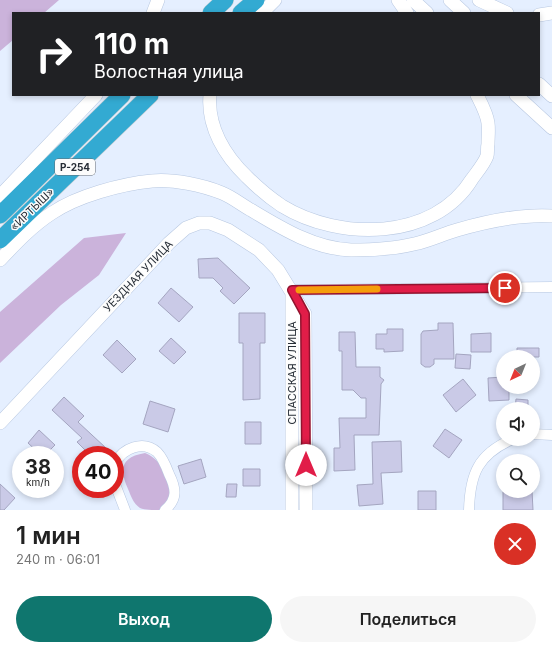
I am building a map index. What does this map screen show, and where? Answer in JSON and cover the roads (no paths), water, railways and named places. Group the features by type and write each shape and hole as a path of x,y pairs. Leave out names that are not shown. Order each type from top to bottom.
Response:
{"highway":[{"path":"212,12 225,0"},
{"path":"242,12 256,0"},
{"name":"«ИРТЫШ»","path":"0,216 121,96"},
{"name":"«ИРТЫШ»","path":"0,240 149,96"}],"street":[{"path":"152,12 158,0"},
{"path":"263,12 275,0"},
{"path":"398,0 406,12"},
{"path":"413,0 427,12"},
{"path":"450,0 463,12"},
{"path":"479,0 505,12"},
{"path":"540,15 552,13"},
{"path":"540,85 552,96"},
{"path":"0,196 95,96"},
{"path":"210,96 211,119 219,143 237,167 263,192 283,206 330,225 352,229 379,230 407,226 444,210 468,186 487,155 488,122 477,96"},
{"path":"517,96 552,128"},
{"path":"0,260 30,230 52,213 71,202 108,190 152,181 178,182 223,193 268,221 303,238 324,245 348,250 372,250 415,244 456,230 501,219 552,216"},
{"name":"УЕЗДНАЯ УЛИЦА","path":"0,423 168,243 186,228 199,223 210,223 228,230 259,250 278,270 292,290"},
{"path":"292,290 552,288"},
{"name":"СПАССКАЯ УЛИЦА","path":"292,290 292,510"},
{"name":"СПАССКАЯ УЛИЦА","path":"292,290 305,314 306,510"},
{"path":"540,434 552,434"},
{"path":"124,451 136,446 147,447 156,452 163,460 175,487 175,496 165,510"},
{"path":"469,510 470,489 474,474 488,455 502,446"},
{"path":"120,498 125,510"}]}
